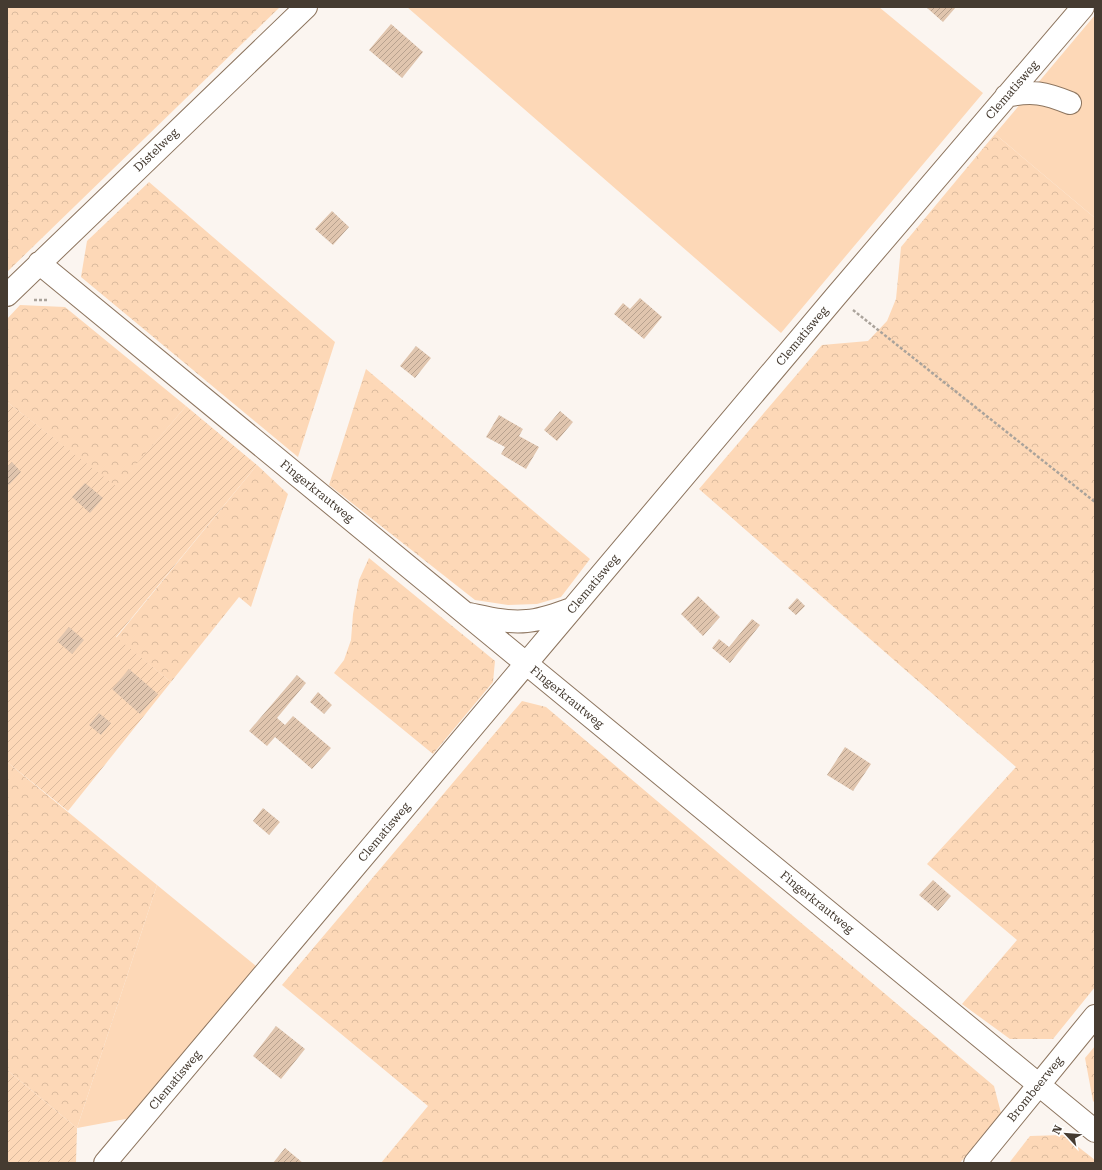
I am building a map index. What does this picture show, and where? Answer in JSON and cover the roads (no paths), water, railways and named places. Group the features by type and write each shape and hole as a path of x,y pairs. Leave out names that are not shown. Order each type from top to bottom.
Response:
{"street":[{"name":"Distelweg","path":"7,295 306,7"},
{"name":"Clematisweg","path":"105,1163 836,296 1082,7"},
{"path":"1006,96 1032,92 1055,97 1070,103"},
{"name":"Fingerkrautweg","path":"39,263 1095,1131"},
{"path":"466,614 494,620 526,621 546,618 572,609"},
{"name":"Brombeerweg","path":"975,1163 1095,1016"}]}
